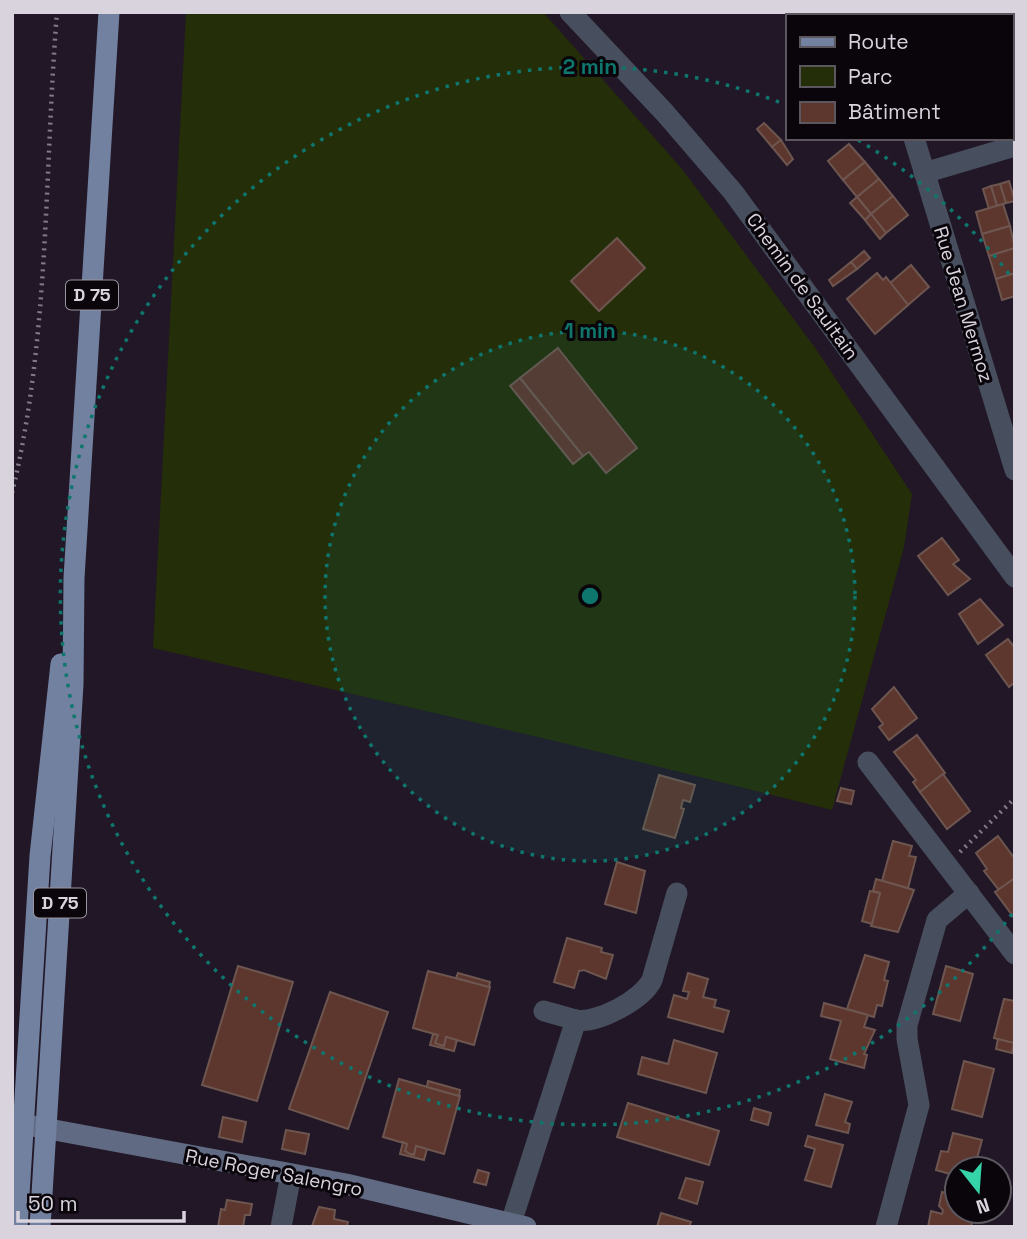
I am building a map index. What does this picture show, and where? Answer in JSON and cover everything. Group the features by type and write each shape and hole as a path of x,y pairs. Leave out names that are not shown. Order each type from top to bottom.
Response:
{"main road":[{"name":"D 75","path":"40,1227 73,684 74,578 109,12"},
{"name":"D 75","path":"17,1227 41,834 74,578"}],"street":[{"name":"Chemin de Saultain","path":"570,12 665,113 733,192 1015,577"},
{"name":"Rue Jean Mermoz","path":"915,140 1015,470"},
{"path":"924,173 1015,146"},
{"path":"868,762 1015,954"},
{"path":"544,1011 576,1020 591,1020 645,990 652,980 677,893"},
{"path":"886,1227 919,1105 906,1039 907,1025 937,920 969,893"},
{"path":"518,1225 576,1020"},
{"name":"Rue Roger Salengro","path":"22,1124 291,1174 518,1225"},
{"path":"281,1227 291,1174"}],"path":[{"path":"12,493 27,417 39,328 57,12"},
{"path":"947,865 1015,798"}],"green space":[{"path":"186,12 543,12 682,169 816,349 912,494 904,547 832,810 551,740 153,648"}],"building":[{"path":"764,123 781,140 772,147 757,129"},
{"path":"781,140 793,159 787,165 772,147"},
{"path":"849,144 865,162 843,180 828,161"},
{"path":"865,162 879,179 857,197 843,180"},
{"path":"879,179 893,196 871,214 857,197"},
{"path":"1009,181 1015,201 1006,203 1000,184"},
{"path":"1000,184 1006,203 997,206 991,186"},
{"path":"991,186 997,206 989,209 983,189"},
{"path":"893,196 908,215 886,233 871,214"},
{"path":"857,197 871,214 865,220 850,203"},
{"path":"1003,204 1010,226 982,234 976,212"},
{"path":"871,214 886,233 880,239 865,220"},
{"path":"1010,226 1015,248 989,256 982,234"},
{"path":"617,238 645,268 599,311 571,281"},
{"path":"1015,248 1015,273 996,279 989,256"},
{"path":"864,251 870,258 857,269 851,262"},
{"path":"851,262 857,269 833,286 829,280"},
{"path":"911,265 929,287 908,305 890,283"},
{"path":"877,273 883,280 886,277 908,305 875,334 847,299"},
{"path":"1015,273 1015,296 1002,300 996,279"},
{"path":"558,348 637,448 606,473 589,452 583,456 520,378"},
{"path":"520,378 583,456 573,464 510,386"},
{"path":"942,538 959,560 953,564 970,579 948,595 918,556"},
{"path":"980,599 1003,625 978,644 959,614"},
{"path":"1008,639 1015,648 1015,682 1009,687 986,655"},
{"path":"894,687 917,718 889,740 879,727 883,724 872,709"},
{"path":"917,735 945,773 920,792 913,782 916,780 894,752"},
{"path":"943,774 970,811 947,829 920,792"},
{"path":"659,775 695,785 690,802 683,800 681,808 684,809 675,838 643,829"},
{"path":"841,788 854,791 851,804 837,801"},
{"path":"998,836 1015,859 1015,878 999,890 984,871 987,869 976,853"},
{"path":"893,841 912,846 909,856 916,857 908,888 882,881"},
{"path":"617,862 645,871 636,913 605,904"},
{"path":"1015,878 1015,919 995,892"},
{"path":"876,879 914,890 898,932 871,926 880,893 873,891"},
{"path":"870,891 880,893 872,924 862,921"},
{"path":"567,938 602,948 601,952 613,955 606,979 584,970 579,971 574,988 554,982"},
{"path":"865,955 889,962 884,980 888,981 882,1006 877,1005 874,1017 847,1009"},
{"path":"238,966 293,982 257,1101 202,1085"},
{"path":"946,966 973,974 960,1021 933,1014"},
{"path":"428,971 490,987 474,1045 446,1037 444,1046 440,1045 435,1043 438,1035 413,1028"},
{"path":"458,973 490,982 489,987 456,978"},
{"path":"688,973 708,979 703,997 716,1000 714,1007 729,1011 723,1032 668,1017 674,995 687,999 689,992 683,991"},
{"path":"330,992 388,1012 348,1129 289,1109"},
{"path":"1004,999 1015,1001 1015,1044 994,1038"},
{"path":"824,1003 868,1015 864,1027 875,1030 864,1054 867,1055 864,1068 830,1059 841,1021 821,1016"},
{"path":"433,1034 438,1035 435,1043 444,1046 446,1037 457,1040 454,1051 430,1045"},
{"path":"998,1039 1014,1043 1012,1053 996,1049"},
{"path":"674,1040 717,1053 706,1093 638,1074 642,1057 668,1064"},
{"path":"964,1061 994,1069 982,1117 952,1109"},
{"path":"399,1079 460,1096 444,1154 416,1146 414,1155 410,1154 405,1151 407,1144 383,1137"},
{"path":"428,1081 460,1090 459,1096 427,1087"},
{"path":"825,1094 852,1102 845,1122 850,1124 848,1133 816,1125"},
{"path":"628,1103 719,1131 709,1165 617,1137"},
{"path":"754,1108 771,1113 768,1125 751,1120"},
{"path":"223,1117 246,1122 242,1142 219,1137"},
{"path":"286,1130 309,1134 305,1154 282,1149"},
{"path":"953,1133 982,1140 978,1155 943,1155 943,1172 936,1170 941,1151 948,1152"},
{"path":"808,1136 843,1145 831,1187 805,1180 815,1149 805,1146"},
{"path":"403,1142 407,1144 405,1151 410,1154 414,1155 416,1146 427,1149 424,1160 400,1154"},
{"path":"478,1170 489,1173 486,1185 474,1182"},
{"path":"686,1178 703,1182 697,1204 679,1198"},
{"path":"943,1192 943,1210 939,1206"},
{"path":"227,1200 252,1204 250,1215 245,1215 243,1227 218,1227 221,1209 225,1210"},
{"path":"319,1207 335,1210 334,1219 348,1222 347,1227 312,1226"},
{"path":"943,1210 943,1225 971,1227 928,1227 931,1211 942,1214"},
{"path":"661,1213 691,1222 689,1227 657,1227"}]}
